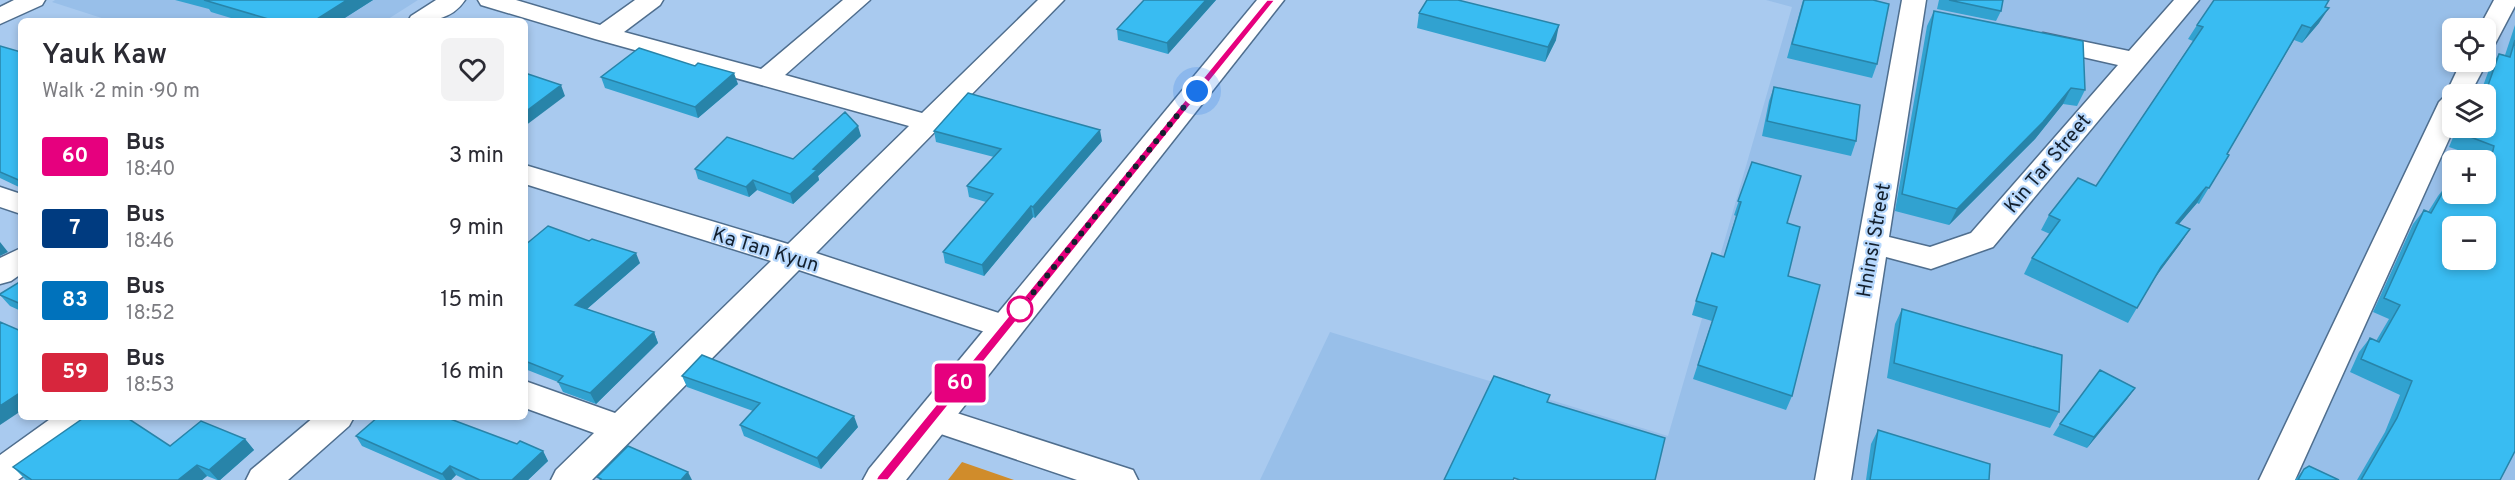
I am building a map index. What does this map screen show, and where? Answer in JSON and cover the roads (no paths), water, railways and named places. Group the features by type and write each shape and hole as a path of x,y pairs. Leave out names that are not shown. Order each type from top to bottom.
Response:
{"main road":[{"path":"883,480 1270,0"}],"street":[{"path":"11,18 33,0"},
{"path":"425,18 453,0"},
{"path":"490,0 604,34 928,123"},
{"path":"604,34 651,0"},
{"path":"765,79 858,0"},
{"path":"569,480 1052,0"},
{"name":"Kin Tar Street","path":"1873,243 1931,258 1982,240 2133,60 2187,0"},
{"path":"2496,20 2506,0"},
{"name":"Hninsi Street","path":"1833,480 1913,10"},
{"path":"2017,36 2133,60"},
{"path":"2277,480 2442,124"},
{"name":"Ka Tan Kyun","path":"528,175 794,257 1006,327"},
{"path":"0,197 18,203"},
{"path":"0,273 18,261"},
{"path":"528,395 620,429"},
{"path":"932,418 1120,480"},
{"path":"0,474 74,420"},
{"path":"264,480 334,420"}]}
